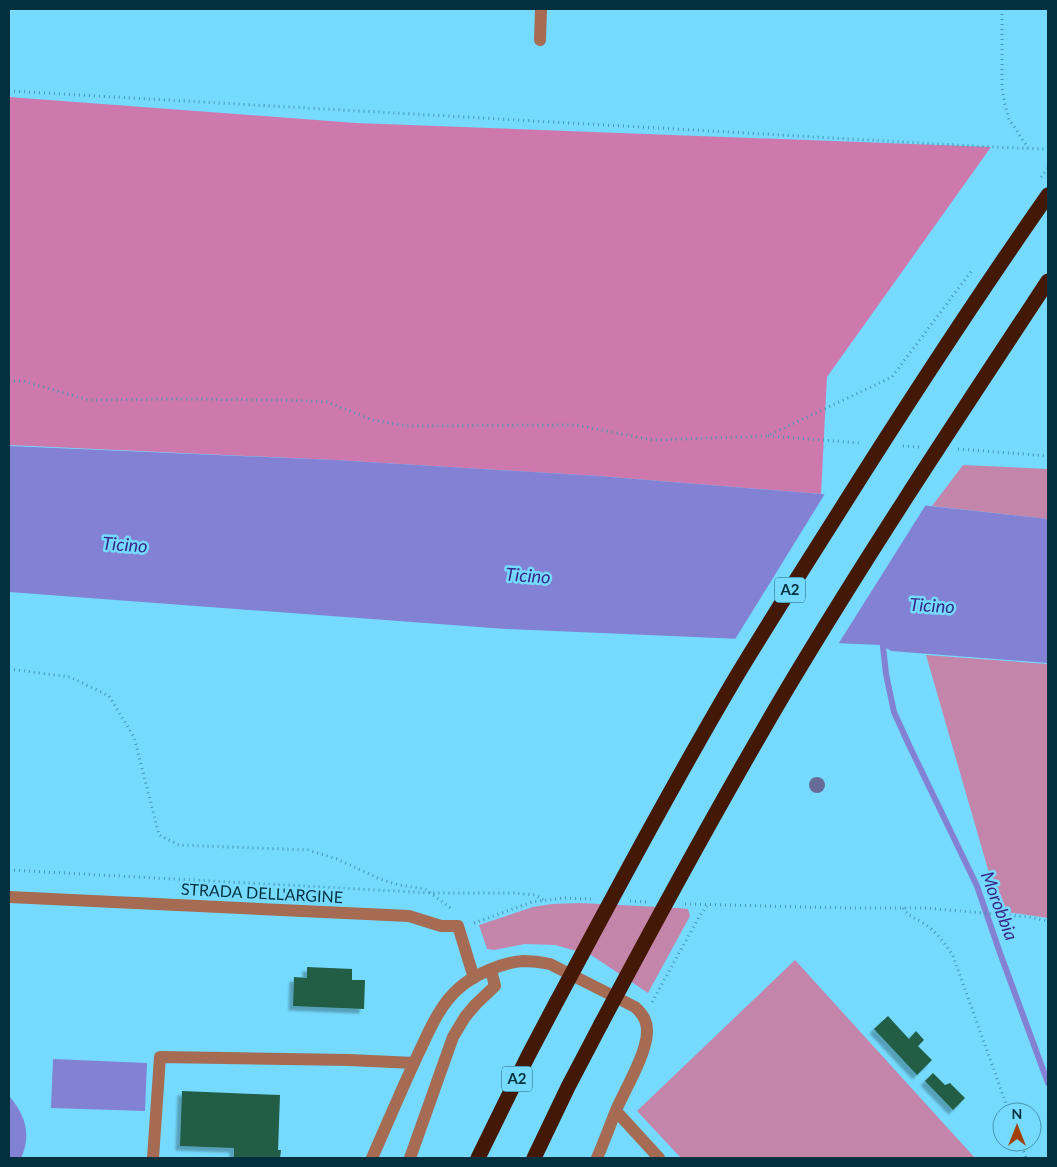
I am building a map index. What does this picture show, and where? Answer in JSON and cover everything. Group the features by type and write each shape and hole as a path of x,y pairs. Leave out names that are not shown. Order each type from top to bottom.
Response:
{"highway":[{"name":"A2","path":"478,1158 528,1056 637,852 736,677 894,426 972,306 1048,195"},
{"path":"534,1158 601,1024 730,786 859,571 1048,281"}],"street":[{"path":"540,40 541,9"},
{"name":"STRADA DELL'ARGINE","path":"9,897 409,916 441,926 458,926"},
{"path":"458,926 474,978"},
{"path":"372,1158 414,1063 434,1021 446,1002 458,989 474,978 491,970 524,961 550,964 635,1007 644,1017 646,1039 641,1057 597,1158"},
{"path":"410,1158 453,1037 465,1017 495,986 491,970"},
{"path":"153,1158 160,1057 414,1063"},
{"path":"616,1111 659,1158"}],"path":[{"path":"1002,9 1002,88 1004,105 1009,118 1028,148"},
{"path":"9,91 991,148 1048,149"},
{"path":"1037,183 1048,168"},
{"path":"767,436 892,377 973,269"},
{"path":"9,382 23,381 88,400 178,398 327,402 372,420 406,426 576,425 652,440 767,436 863,443"},
{"path":"902,446 921,447"},
{"path":"950,449 1048,456"},
{"path":"9,669 70,678 109,696 134,737 159,835 179,845 308,850 337,859 380,879 431,892 454,910 458,926 467,925 532,902 563,898 592,899"},
{"path":"9,870 431,892 513,893 535,895 545,900"},
{"path":"621,900 650,902"},
{"path":"678,904 939,909 1029,917 1048,921"},
{"path":"644,1017 707,905"},
{"path":"903,908 911,917 923,923 943,941 953,956 1005,1102"}],"shaded area":[{"path":"9,97 356,123 991,147 827,377 821,494 598,476 334,460 9,445"},
{"path":"963,465 1048,469 1048,519 932,506"},
{"path":"926,655 1048,664 1048,918 1000,911"},
{"path":"580,903 688,909 690,916 648,993 591,955 555,945 525,944 494,950 487,949 479,925 533,907"},
{"path":"795,960 975,1158 681,1158 637,1111"}],"water":[{"name":"Ticino","path":"9,446 334,460 598,476 821,494 1048,519 1048,663 891,651 882,645 506,629 9,592"},
{"path":"53,1059 147,1063 145,1111 51,1108"},
{"path":"9,1096 23,1117 25,1125 26,1141 21,1158 9,1158"}],"pier":[{"path":"826,492 927,503 837,646 734,641"}],"building":[{"path":"307,967 352,969 352,980 365,980 364,1009 293,1006 294,977 307,978"},
{"path":"888,1016 909,1039 916,1031 924,1040 918,1046 932,1060 917,1075 874,1029"},
{"path":"933,1073 945,1085 950,1083 965,1098 953,1110 925,1081"},
{"path":"182,1091 280,1095 278,1150 281,1150 280,1158 234,1158 234,1148 180,1146"}],"waterway":[{"name":"Morobbia","path":"882,637 886,674 894,712 977,886 1048,1083"}]}
